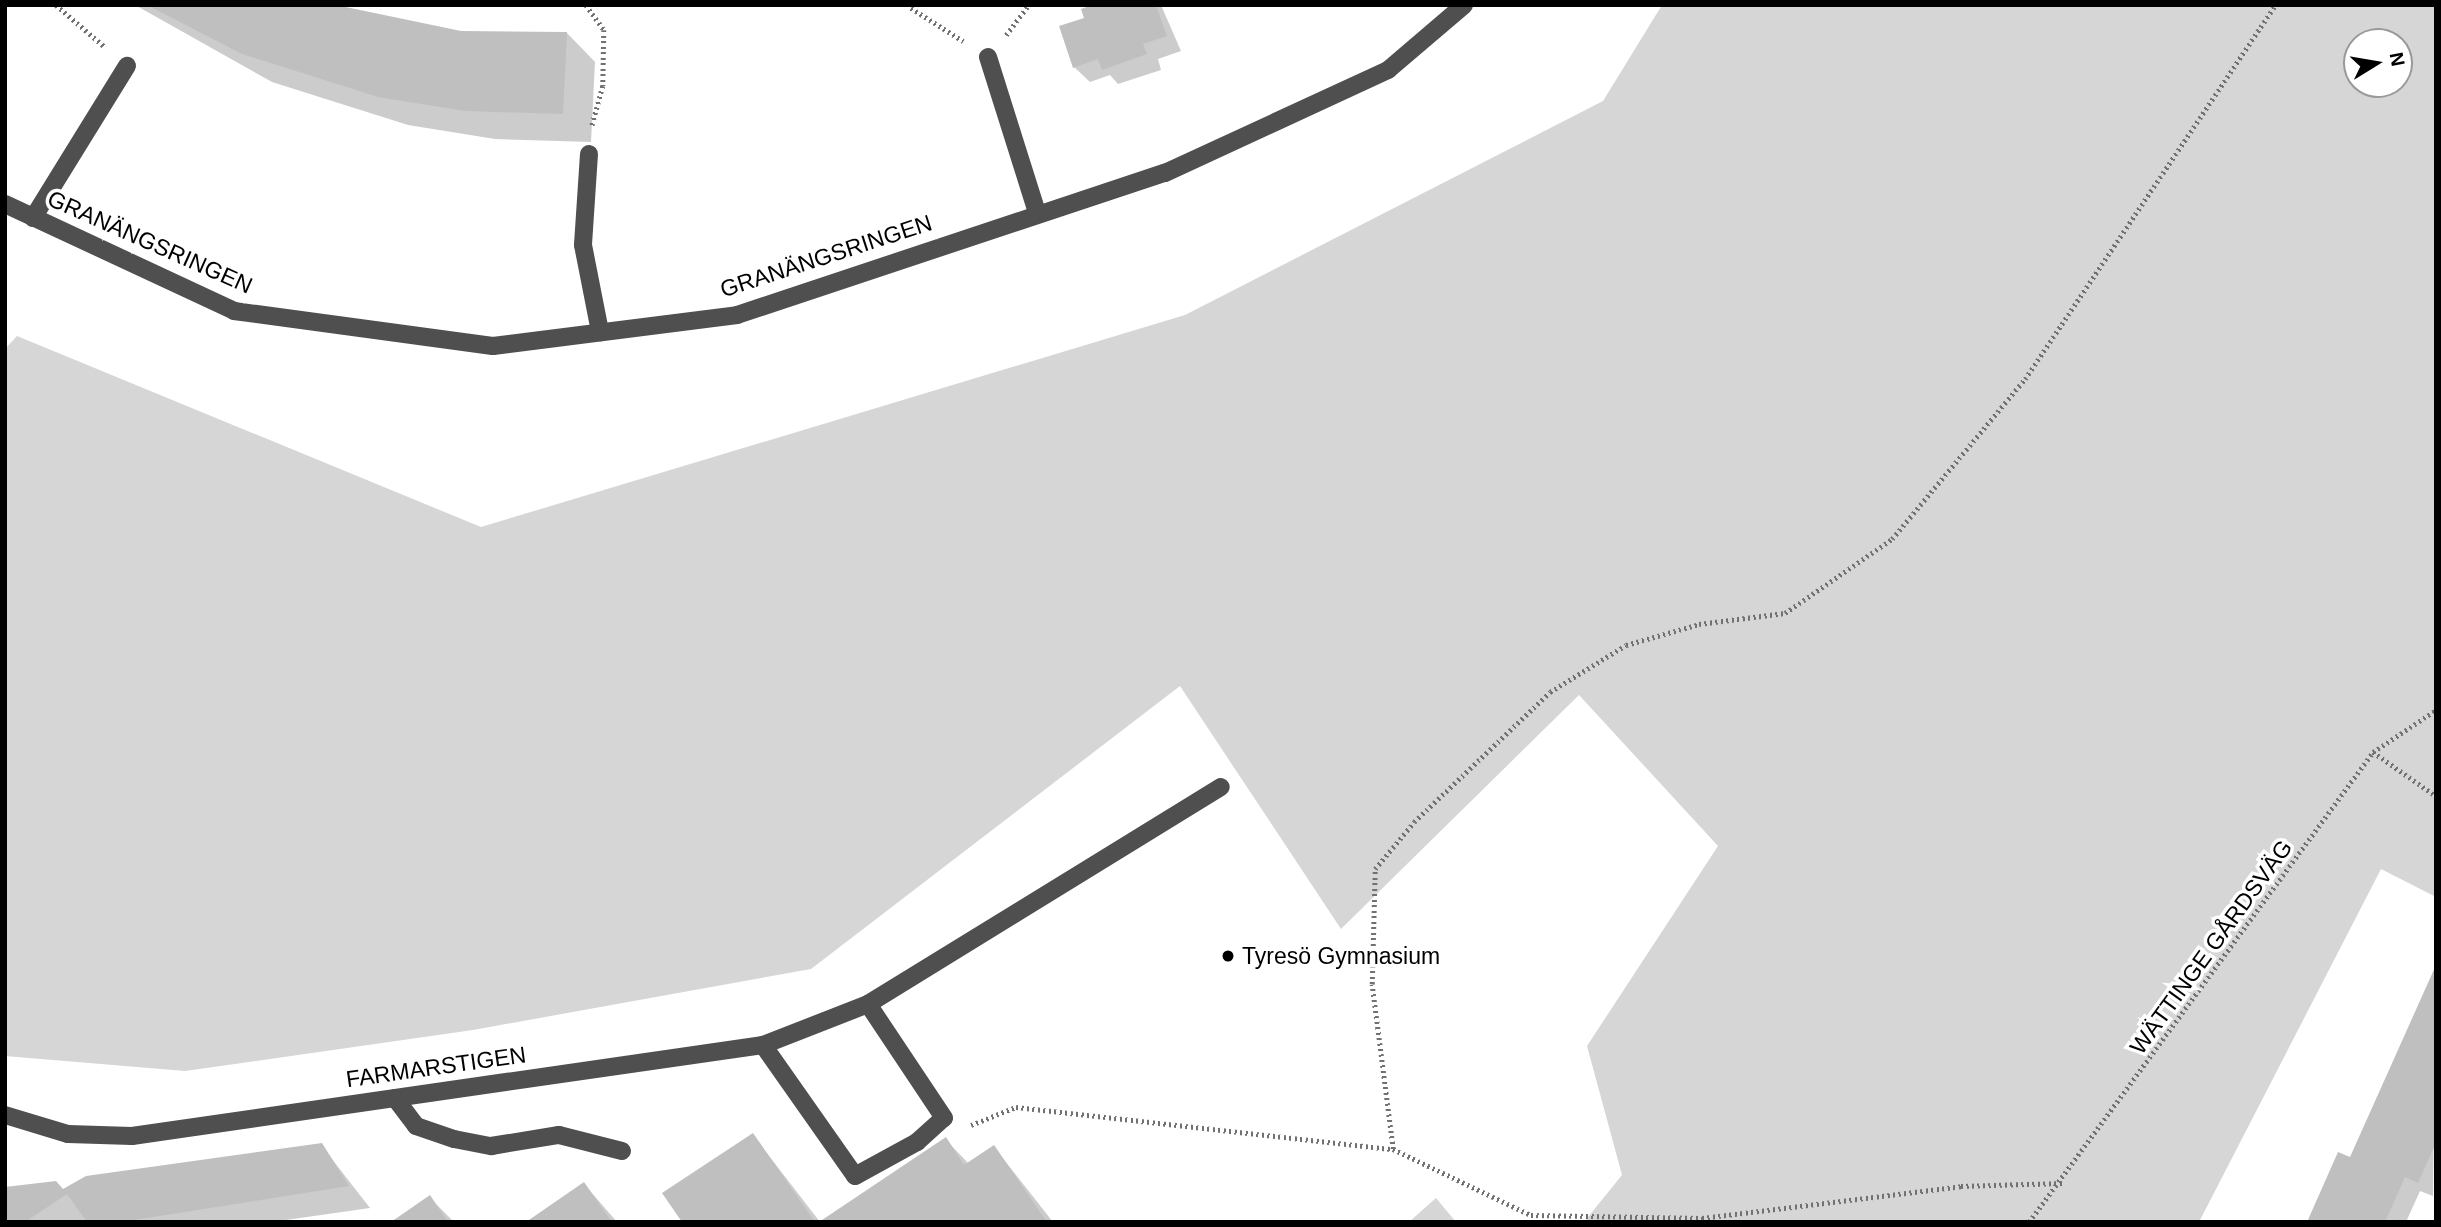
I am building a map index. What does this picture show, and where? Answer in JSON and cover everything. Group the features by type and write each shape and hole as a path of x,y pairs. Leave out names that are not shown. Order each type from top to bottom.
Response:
{"street":[{"name":"GRANÄNGSRINGEN","path":"5,204 234,311 493,346 737,315 1037,212 1165,173 1388,70 1464,5"},
{"path":"988,57 1037,212"},
{"path":"33,218 127,66"},
{"path":"589,154 583,245 600,332"},
{"name":"FARMARSTIGEN","path":"5,1115 68,1134 132,1136 763,1045 868,1004 1221,787"},
{"path":"763,1045 855,1176 917,1142 944,1118 868,1004"},
{"path":"395,1098 416,1126 454,1139 491,1146 559,1135 622,1151"}],"path":[{"path":"56,5 127,66"},
{"path":"586,5 604,30 603,86 589,154"},
{"path":"775,5 926,5"},
{"path":"1393,1149 1372,984 1375,869 1414,822 1550,692 1626,645 1699,624 1785,613 1892,539 2025,379 2275,5"},
{"name":"WÄTTINGE GÅRDSVÄG","path":"2029,1222 2062,1183 2373,752 2436,710"},
{"path":"2373,752 2436,796"},
{"path":"944,1118 976,1126 1016,1107 1393,1149 1531,1216 1702,1219 1961,1186 2062,1183"}],"shaded area":[{"path":"1662,5 2436,5 2436,897 2381,869 2199,1222 1584,1222 1622,1175 1587,1046 1718,846 1579,695 1341,929 1180,686 811,969 473,1030 185,1071 5,1056 5,349 17,336 481,527 1185,315 1603,101"},
{"path":"1436,1198 1456,1222 1409,1222"}],"building":[{"path":"147,5 336,5 461,31 567,32 563,114 465,111 378,97 242,54"},
{"path":"1092,5 1156,5 1167,36 1143,44 1147,54 1102,70 1098,59 1073,68 1059,26 1084,18 1081,9"},
{"path":"2436,965 2436,1143 2418,1183 2405,1177 2385,1222 2307,1222 2338,1152 2350,1157"},
{"path":"753,1133 815,1222 682,1222 662,1193"},
{"path":"946,1137 964,1165 994,1145 1047,1222 819,1222"},
{"path":"322,1143 349,1186 121,1222 87,1222 67,1194 25,1222 5,1222 5,1187 56,1181 63,1189 86,1176"},
{"path":"584,1182 612,1222 526,1222"},
{"path":"430,1195 448,1222 391,1222"}],"place":[{"name":"Tyresö Gymnasium","path":"1228,956"}]}
